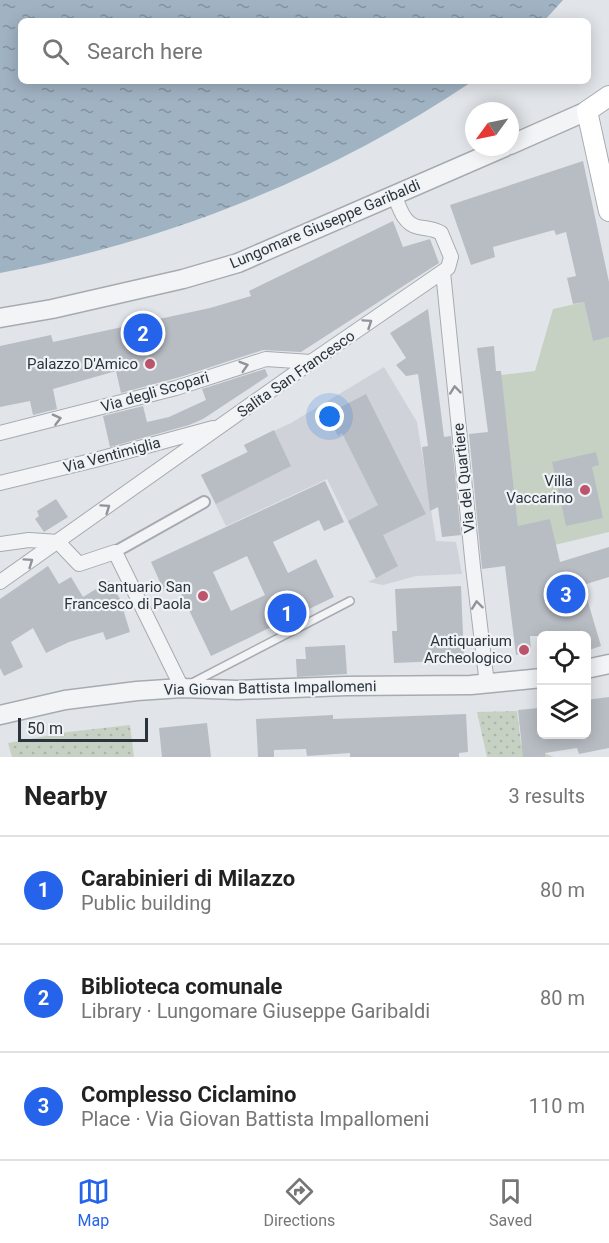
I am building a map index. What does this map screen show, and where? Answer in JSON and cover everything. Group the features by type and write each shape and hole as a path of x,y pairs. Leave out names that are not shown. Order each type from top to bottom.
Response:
{"main road":[{"path":"609,96 587,111 609,211"}],"street":[{"path":"519,141 587,111"},
{"name":"Lungomare Giuseppe Garibaldi","path":"0,318 52,309 183,279 238,263 484,156"},
{"path":"394,194 407,221 416,227 433,228 441,233 451,257 448,268 443,272"},
{"name":"Salita San Francesco","path":"0,582 311,362 443,272"},
{"name":"Via del Quartiere","path":"443,272 487,684"},
{"name":"Via degli Scopari","path":"0,433 165,391 266,360 311,362"},
{"name":"Via Ventimiglia","path":"0,483 223,425"},
{"path":"0,544 29,540 58,542 79,564 115,552 204,502"},
{"path":"115,552 182,688"},
{"path":"591,668 609,664"},
{"name":"Via Giovan Battista Impallomeni","path":"0,715 65,700 137,691 182,688 237,690 487,684 537,679"}],"lane":[{"path":"182,688 350,601"}],"shaded area":[{"path":"384,367 417,422 436,541 456,542 462,574 416,576 383,585 368,582 376,578 327,479 226,526 201,475 247,452 244,445 291,423"}],"green space":[{"path":"584,302 593,340 609,337 609,532 521,553 501,375 535,371 553,309"},
{"path":"517,711 521,744 554,757 487,757 477,712"},
{"path":"130,725 134,757 12,757 8,743 68,732"}],"water":[{"path":"0,0 563,0 547,18 18,18 18,84 468,84 419,116 363,147 305,176 246,201 186,224 125,243 63,260 0,273"}],"building":[{"path":"583,161 609,282 609,337 593,341 584,302 573,304 567,278 576,276 566,232 556,235 554,230 493,247 495,257 471,265 450,205"},
{"path":"393,221 403,247 430,239 439,263 301,352 263,350 121,393 116,371 53,389 57,409 33,415 30,401 0,407 0,346 51,335 53,342 210,308 251,296 249,291"},
{"path":"428,309 444,437 451,436 461,535 442,537 438,507 430,511 422,447 428,446 418,374 406,376 396,365 406,358 390,333"},
{"path":"494,346 496,371 501,371 518,526 550,519 560,562 609,547 609,577 583,585 601,646 591,649 591,631 537,631 537,636 530,636 531,652 516,655 505,566 482,569 469,434 488,432 477,348"},
{"path":"265,369 268,376 203,419 110,447 103,416 143,406 147,422 169,417 206,400 202,389"},
{"path":"366,394 426,514 383,535 398,566 376,578 348,521 378,505 342,433 338,436 327,414"},
{"path":"274,430 291,466 216,504 201,475 248,452 244,445"},
{"name":"Villa Vaccarino","path":"596,452 599,465 592,467 603,518 566,526 552,462"},
{"path":"325,481 344,522 324,531 319,520 273,542 288,573 316,559 334,597 211,656 177,585 164,591 151,562","holes":["247,556 265,595 231,611 213,572"]},
{"path":"56,499 68,517 44,532 35,519 39,516 37,511"},
{"path":"48,566 59,584 71,577 83,597 109,581 120,599 130,632 106,640 103,632 69,642 46,653 33,628 11,642 23,667 4,676 0,668 0,599"},
{"path":"461,586 464,660 394,663 392,631 397,631 395,589"},
{"path":"345,645 347,674 297,677 296,659 306,659 305,647"},
{"path":"609,697 609,748 579,754 577,748 545,753 545,757 523,757 518,710 537,708 537,739 591,739 591,699"},
{"path":"466,714 468,752 459,753 459,757 350,757 350,753 307,756 306,749 274,750 274,757 258,757 256,719 333,715 333,719"},
{"path":"207,723 211,757 162,757 159,728"}],"place":[{"name":"Biblioteca comunale","path":"143,333"},
{"name":"Palazzo D'Amico","path":"150,364"},
{"name":"Villa Vaccarino","path":"585,490"},
{"name":"Complesso Ciclamino","path":"566,594"},
{"name":"Santuario San Francesco di Paola","path":"203,596"},
{"name":"Carabinieri di Milazzo","path":"287,613"},
{"name":"Antiquarium Archeologico","path":"524,650"}]}
